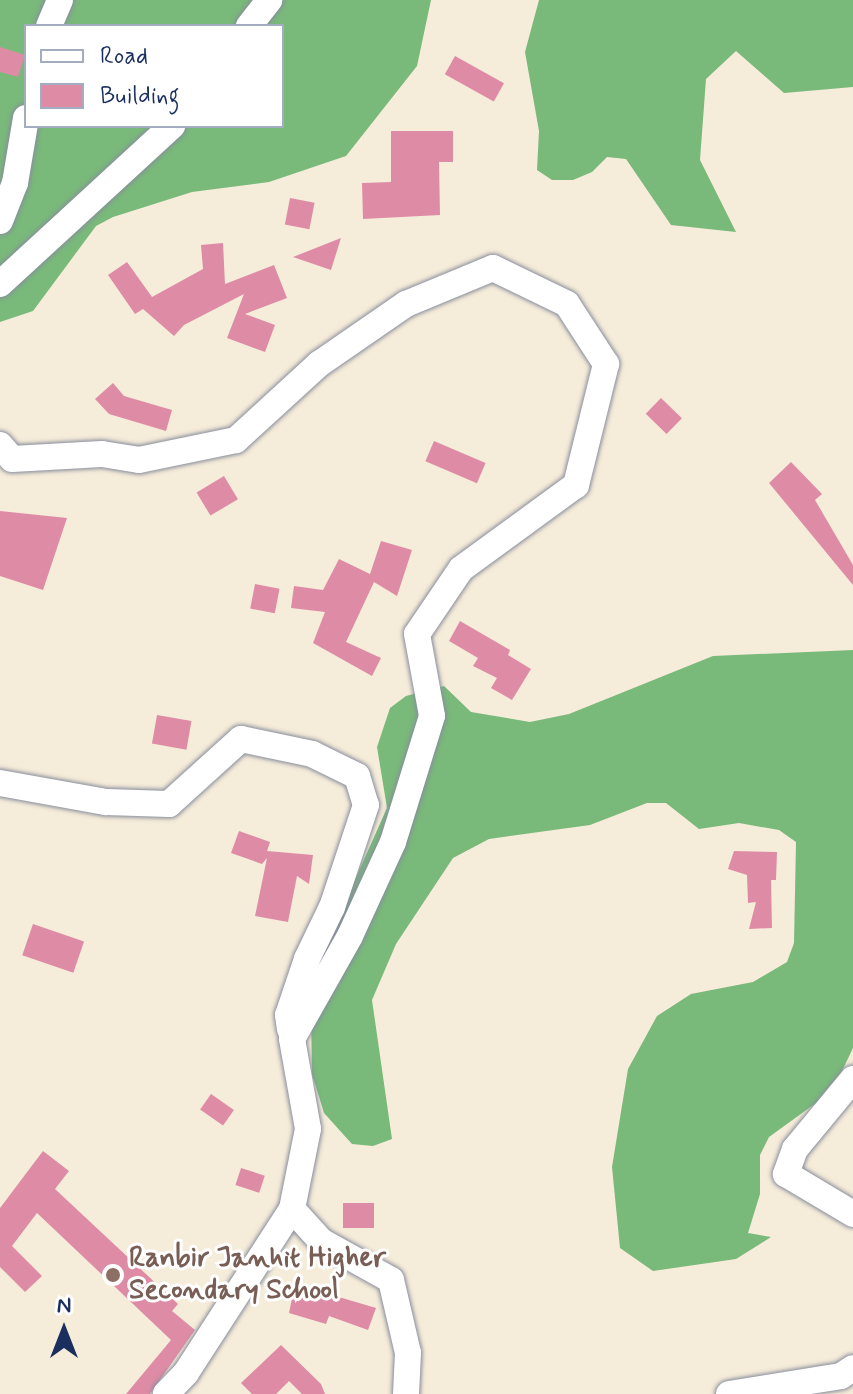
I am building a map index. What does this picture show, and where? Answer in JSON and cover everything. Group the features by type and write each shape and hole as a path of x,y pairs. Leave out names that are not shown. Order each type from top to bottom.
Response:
{"street":[{"path":"50,24 60,0"},
{"path":"251,24 269,0"},
{"path":"1,214 24,126"},
{"path":"0,284 170,128"},
{"path":"0,445 12,459 102,454 139,460 236,440 319,364 406,304 493,268 567,304 606,364 576,485 461,569 417,634 432,716 397,828 350,936 292,1039"},
{"path":"0,783 106,802 169,804 241,739 312,754 357,776 366,805 288,1015 308,1129 292,1209 186,1373 166,1394"},
{"path":"853,1079 795,1149 786,1174 853,1214"},
{"path":"292,1209 321,1241 391,1280 408,1353 406,1394"},
{"path":"729,1394 841,1376 853,1368"}],"green space":[{"path":"0,0 431,0 417,66 346,156 269,182 192,192 113,217 96,226 33,311 0,322"},
{"path":"539,0 853,0 853,87 784,93 736,51 706,79 700,160 736,232 671,225 626,159 607,157 592,172 573,180 552,180 537,170 539,131 525,52"},
{"path":"853,650 853,1048 842,1071 816,1103 769,1137 760,1155 760,1194 748,1233 771,1237 736,1259 653,1271 620,1248 612,1167 628,1069 657,1016 691,994 753,982 787,962 794,943 796,842 779,830 739,823 699,829 666,803 647,803 590,825 489,839 453,858 396,944 372,1000 392,1139 373,1146 352,1144 324,1113 312,1074 311,1016 345,902 387,808 377,747 390,708 406,696 444,686 471,712 530,722 569,714 713,656"}],"building":[{"path":"0,47 24,55 18,77 0,72"},
{"path":"455,56 504,83 494,102 445,74"},
{"path":"391,131 453,131 453,162 439,162 440,215 363,219 362,183 391,182"},
{"path":"290,198 315,203 309,229 285,225"},
{"path":"341,238 331,270 293,257"},
{"path":"223,243 225,284 274,265 287,298 245,314 275,325 265,352 227,338 244,294 184,325 174,336 143,309 135,314 108,275 127,262 152,297 203,269 201,245"},
{"path":"113,383 124,396 172,410 166,431 109,414 95,399"},
{"path":"661,398 682,418 667,434 646,414"},
{"path":"434,441 486,463 477,483 425,461"},
{"path":"791,462 822,494 815,500 853,565 853,585 769,483"},
{"path":"224,476 238,499 210,516 197,492"},
{"path":"0,511 67,518 43,590 0,576"},
{"path":"381,541 412,550 397,596 374,582 346,642 381,658 372,676 313,643 325,612 291,608 294,586 323,590 339,559 370,574"},
{"path":"255,584 280,589 275,613 250,609"},
{"path":"460,621 510,650 508,655 531,669 512,700 491,688 497,678 473,666 478,658 449,641"},
{"path":"157,715 191,721 186,750 152,744"},
{"path":"239,831 270,842 267,851 313,855 309,884 297,876 288,922 255,916 267,858 262,864 231,853"},
{"path":"734,851 777,852 776,880 771,880 772,928 749,929 756,902 748,903 747,875 728,869"},
{"path":"33,924 84,942 73,973 22,955"},
{"path":"211,1094 234,1110 223,1126 200,1110"},
{"path":"43,1151 69,1171 55,1189 178,1304 172,1311 195,1330 150,1394 126,1394 171,1340 37,1213 12,1246 42,1276 25,1292 0,1267 0,1208"},
{"path":"241,1168 265,1176 259,1193 235,1185"},
{"path":"343,1203 374,1203 374,1228 343,1228"},
{"path":"295,1284 376,1308 368,1330 329,1316 326,1324 289,1313"},
{"path":"281,1345 321,1384 325,1394 302,1394 289,1381 276,1394 252,1394 241,1383"}],"place":[{"name":"Ranbir Janhit Higher Secondary School","path":"113,1275"}]}
